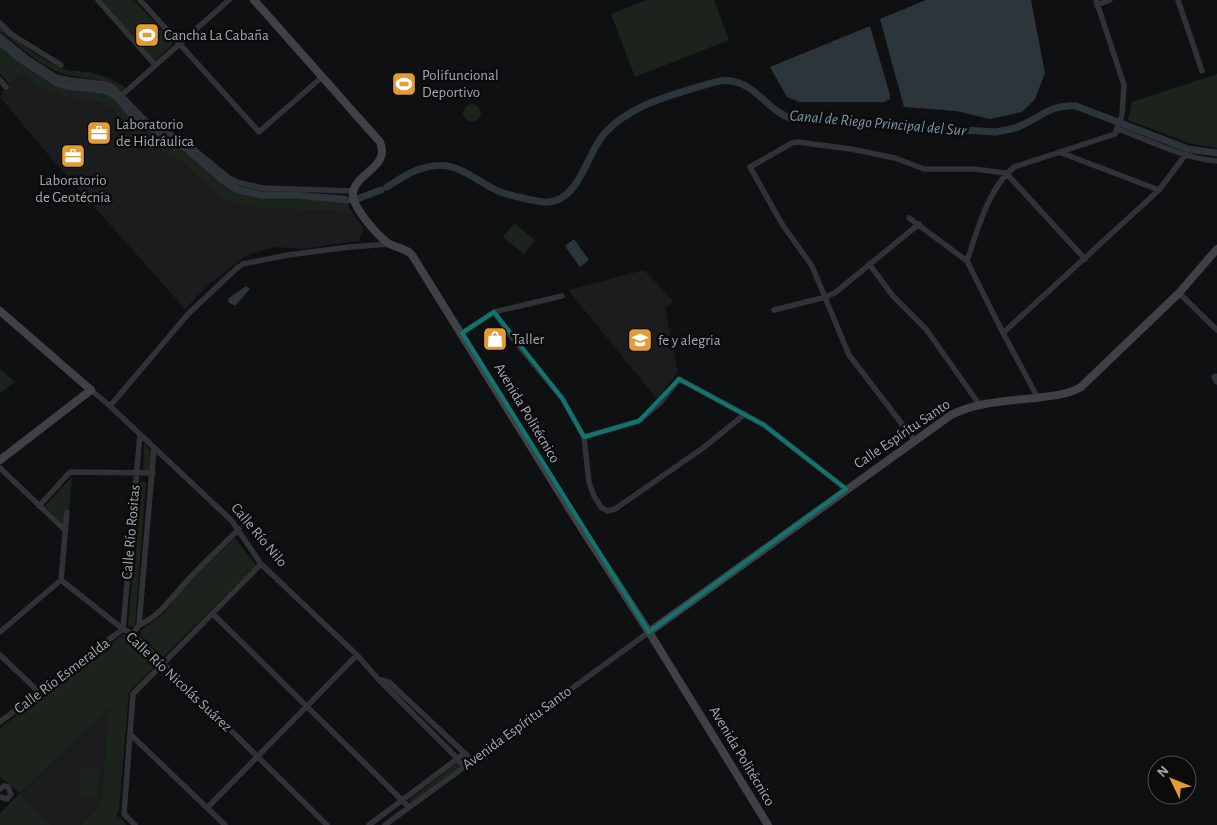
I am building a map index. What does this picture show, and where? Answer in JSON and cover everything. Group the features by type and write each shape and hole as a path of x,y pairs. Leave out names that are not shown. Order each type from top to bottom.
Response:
{"main road":[{"path":"254,0 380,142 382,148 381,157 353,193"},
{"name":"Avenida Politécnico","path":"353,193 354,204 377,233 390,244 408,251 412,255 582,529 650,632 768,825"},
{"name":"Calle Espíritu Santo","path":"650,632 951,415 979,404 1038,398 1072,392 1081,387 1179,293 1217,249"},
{"name":"Calle Río Nilo","path":"0,310 91,390"},
{"path":"0,460 91,390"}],"street":[{"path":"98,0 155,65"},
{"path":"140,0 259,132 322,77"},
{"path":"122,95 228,0"},
{"path":"967,261 991,198 1006,173 1014,167 1115,134 1120,124 1124,85 1096,2 1110,0"},
{"path":"1178,0 1202,71"},
{"path":"0,23 11,34 61,65"},
{"path":"0,36 28,59 56,77 106,84 114,88 139,116 184,141 229,178 240,183 262,188 353,193"},
{"path":"0,80 6,87"},
{"path":"1120,124 1186,154 1217,161"},
{"path":"915,441 849,355 812,266 782,224 750,167 792,143 798,142 850,149 895,158 924,169 974,169 1006,173 1085,259"},
{"path":"1059,152 1159,190"},
{"path":"1003,333 1159,190 1186,154"},
{"path":"909,218 967,261 1038,398"},
{"path":"774,310 826,297 836,292 919,224"},
{"path":"110,406 188,314 243,264 323,250 390,244"},
{"path":"869,264 893,296 926,329 979,404"},
{"path":"1179,293 1217,330"},
{"path":"462,334 494,312 562,296"},
{"path":"494,312 513,339 562,398 584,437 590,482 594,496 607,511 614,509 703,448 745,414"},
{"path":"584,437 639,421 660,403 679,379 764,425 846,489"},
{"name":"Calle Río Nilo","path":"91,390 232,521 261,564 357,655 464,766"},
{"name":"Calle Río Rositas","path":"123,629 140,434"},
{"name":"Calle Río Rositas","path":"133,634 139,625 154,448"},
{"path":"0,468 65,530"},
{"path":"38,506 70,472 153,473"},
{"path":"0,632 62,580 67,512"},
{"path":"139,625 148,621 164,608 187,580 239,530"},
{"path":"135,825 124,814 133,694 261,564"},
{"name":"Calle Río Nicolás Suárez","path":"62,580 123,629 133,634 327,825"},
{"path":"213,614 409,807"},
{"name":"Calle Río Esmeralda","path":"0,722 123,629"},
{"name":"Avenida Espíritu Santo","path":"384,825 650,632"},
{"path":"0,655 39,692"},
{"path":"207,808 357,655"},
{"path":"380,680 389,682 473,761"},
{"path":"131,734 225,825"},
{"name":"Avenida Espíritu Santo","path":"369,825 465,753"},
{"path":"0,782 3,788 11,790 10,797 2,800"}],"highlighted area":[{"path":"494,312 562,398 584,437 639,421 679,379 764,425 846,489 649,632 462,333"}],"shaded area":[{"path":"102,0 134,0 172,41 172,45 156,60 153,59"},
{"path":"647,0 714,0 729,40 635,77 611,14"},
{"path":"926,0 1031,0 1045,73 1035,99 1022,112 990,119 956,111 904,107 880,19"},
{"path":"0,26 22,45 60,67 102,76 126,88 122,91 108,83 56,71 30,55 0,31"},
{"path":"870,26 890,99 884,102 799,102 787,97 770,67"},
{"path":"0,39 55,79 106,86 112,89 144,123 183,143 239,185 261,190 346,195 348,206 355,217 342,212 248,206 223,199 180,161 133,135 111,107 59,95 36,85 22,74 9,84 0,73"},
{"path":"22,74 36,85 111,107 133,135 180,161 223,199 264,208 342,212 355,217 364,228 359,241 301,249 276,247 247,255 207,286 185,309 50,157 0,97 6,87"},
{"path":"1217,74 1217,148 1192,144 1128,120 1132,102"},
{"path":"472,104 478,107 481,113 478,119 472,122 466,119 463,113 466,107"},
{"path":"514,223 535,240 524,254 503,237"},
{"path":"574,239 589,260 580,267 565,246"},
{"name":"fe y alegria","path":"644,270 674,302 665,307 678,372 657,399 568,290"},
{"path":"246,286 250,289 235,306 228,302 229,298"},
{"path":"0,369 15,382 0,393"},
{"path":"144,443 151,452 149,471 143,470"},
{"path":"72,477 69,509 66,510 64,525 45,506"},
{"path":"140,482 146,482 135,626 128,627"},
{"path":"235,538 256,565 163,657 141,636 141,630 164,613 189,582"},
{"path":"123,634 131,636 157,664 129,692 119,811 116,814 127,825 80,825 101,804 108,708 20,793 0,777 0,728"},
{"path":"108,707 101,804 80,825 51,825 20,793"},
{"path":"458,762 461,766 411,803 409,800"},
{"path":"81,768 99,769 97,797 79,796"},
{"path":"20,793 51,825 0,825 0,813"}],"waterway":[{"name":"Canal de Riego Principal del Sur","path":"0,42 19,58 57,83 66,86 104,90 111,93 118,98 137,121 187,149 221,179 238,190 262,195 297,195 348,200"},
{"name":"Canal de Riego Principal del Sur","path":"387,187 413,172 429,166 440,165 458,169 508,195 542,202 560,199 576,184 604,134 624,117 660,99 710,83 723,81 740,83 756,93 778,112 795,119 996,132 1017,127 1053,109 1076,106 1188,149 1217,153"},
{"name":"Canal de Riego Principal del Sur","path":"357,199 381,190"},
{"path":"1215,377 1217,381"}],"place":[{"name":"Cancha La Cabaña","path":"147,35"},
{"name":"Polifuncional Deportivo","path":"404,84"},
{"name":"Laboratorio de Hidráulica","path":"99,133"},
{"name":"Laboratorio de Geotécnia","path":"73,156"},
{"name":"Taller","path":"495,339"},
{"name":"fe y alegria","path":"640,340"}]}
